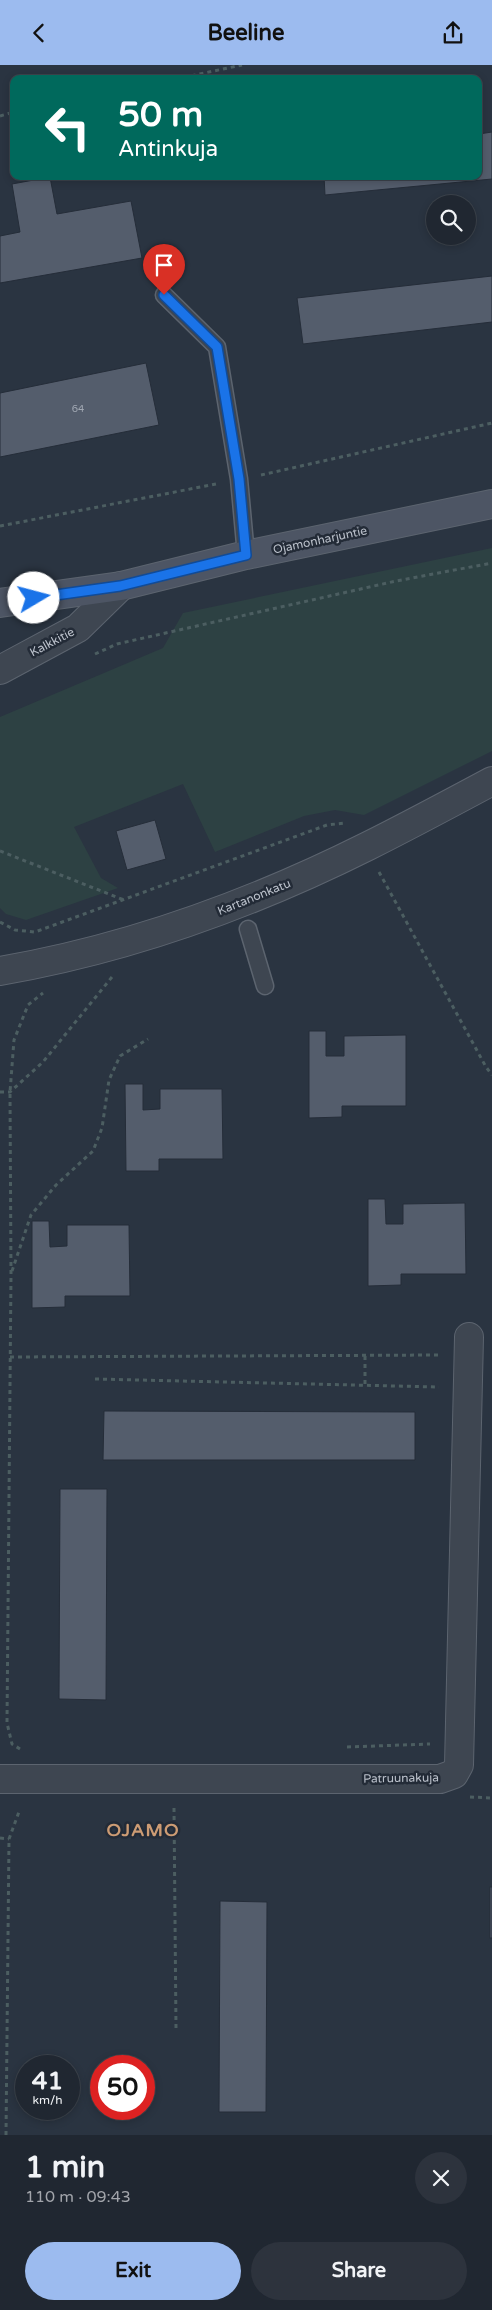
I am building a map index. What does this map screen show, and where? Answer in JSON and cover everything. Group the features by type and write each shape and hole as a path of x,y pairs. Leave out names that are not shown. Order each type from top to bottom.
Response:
{"main road":[{"name":"Ojamonharjuntie","path":"0,603 120,586 246,555 492,504"}],"street":[{"name":"Kalkkitie","path":"0,670 78,628 120,586"},
{"name":"Kartanonkatu","path":"0,971 102,949 190,922 275,889 367,847 492,781"},
{"name":"Patruunakuja","path":"0,1779 440,1779 454,1774 458,1765 459,1755 469,1337"}],"lane":[{"path":"164,295 217,347 239,479 246,555"},
{"path":"248,929 265,985"}],"path":[{"path":"195,75 242,65"},
{"path":"92,656 117,644 396,581 492,563"},
{"path":"0,922 15,929 35,932 327,825 346,823 360,835 367,847 379,873 492,1075"},
{"path":"0,851 125,900"},
{"path":"370,877 388,868"},
{"path":"0,1092 10,1092 43,1062 115,973"},
{"path":"24,1752 12,1743 7,1723 11,1274 10,1092 14,1040 28,1005 46,991"},
{"path":"11,1274 32,1215 56,1185 93,1151 102,1128 109,1080 120,1056 148,1039"},
{"path":"10,1357 446,1355"},
{"path":"365,1356 365,1385"},
{"path":"95,1379 444,1387"},
{"path":"339,1748 437,1744"},
{"path":"174,1800 176,2029"},
{"path":"6,2135 9,1839 18,1810 23,1807"},
{"path":"0,1838 9,1839"}],"green space":[{"path":"492,548 492,751 364,815 335,810 304,816 215,852 183,784 74,827 101,878 118,888 26,920 6,914 0,908 0,717 163,648 183,613"}],"building":[{"path":"492,132 492,179 482,180 482,134"},
{"path":"34,180 51,180 57,214 131,201 142,258 0,283 0,236 20,232 12,184"},
{"path":"324,180 482,180 325,195"},
{"path":"492,276 492,322 303,344 297,298"},
{"path":"146,363 159,425 0,457 0,393"},
{"path":"155,820 166,859 127,870 116,831"},
{"path":"309,1031 326,1031 326,1056 344,1056 344,1036 406,1035 406,1106 342,1106 342,1117 309,1118"},
{"path":"125,1084 143,1084 143,1110 160,1109 160,1089 222,1089 223,1159 159,1159 159,1171 126,1171"},
{"path":"368,1199 385,1199 386,1224 403,1224 403,1204 465,1203 466,1274 401,1274 401,1285 368,1286"},
{"path":"32,1221 49,1221 50,1247 67,1246 67,1225 129,1225 130,1296 65,1296 65,1307 32,1308"},
{"path":"104,1411 415,1412 415,1460 103,1460"},
{"path":"60,1489 107,1489 106,1700 59,1699"},
{"path":"490,1887 492,1887 492,1938 490,1938"},
{"path":"220,1901 267,1902 266,2112 219,2112"}],"district":[{"name":"OJAMO","path":"143,1830"}],"route":[{"path":"34,598 120,586 246,555 239,479 217,347 164,295"}]}
